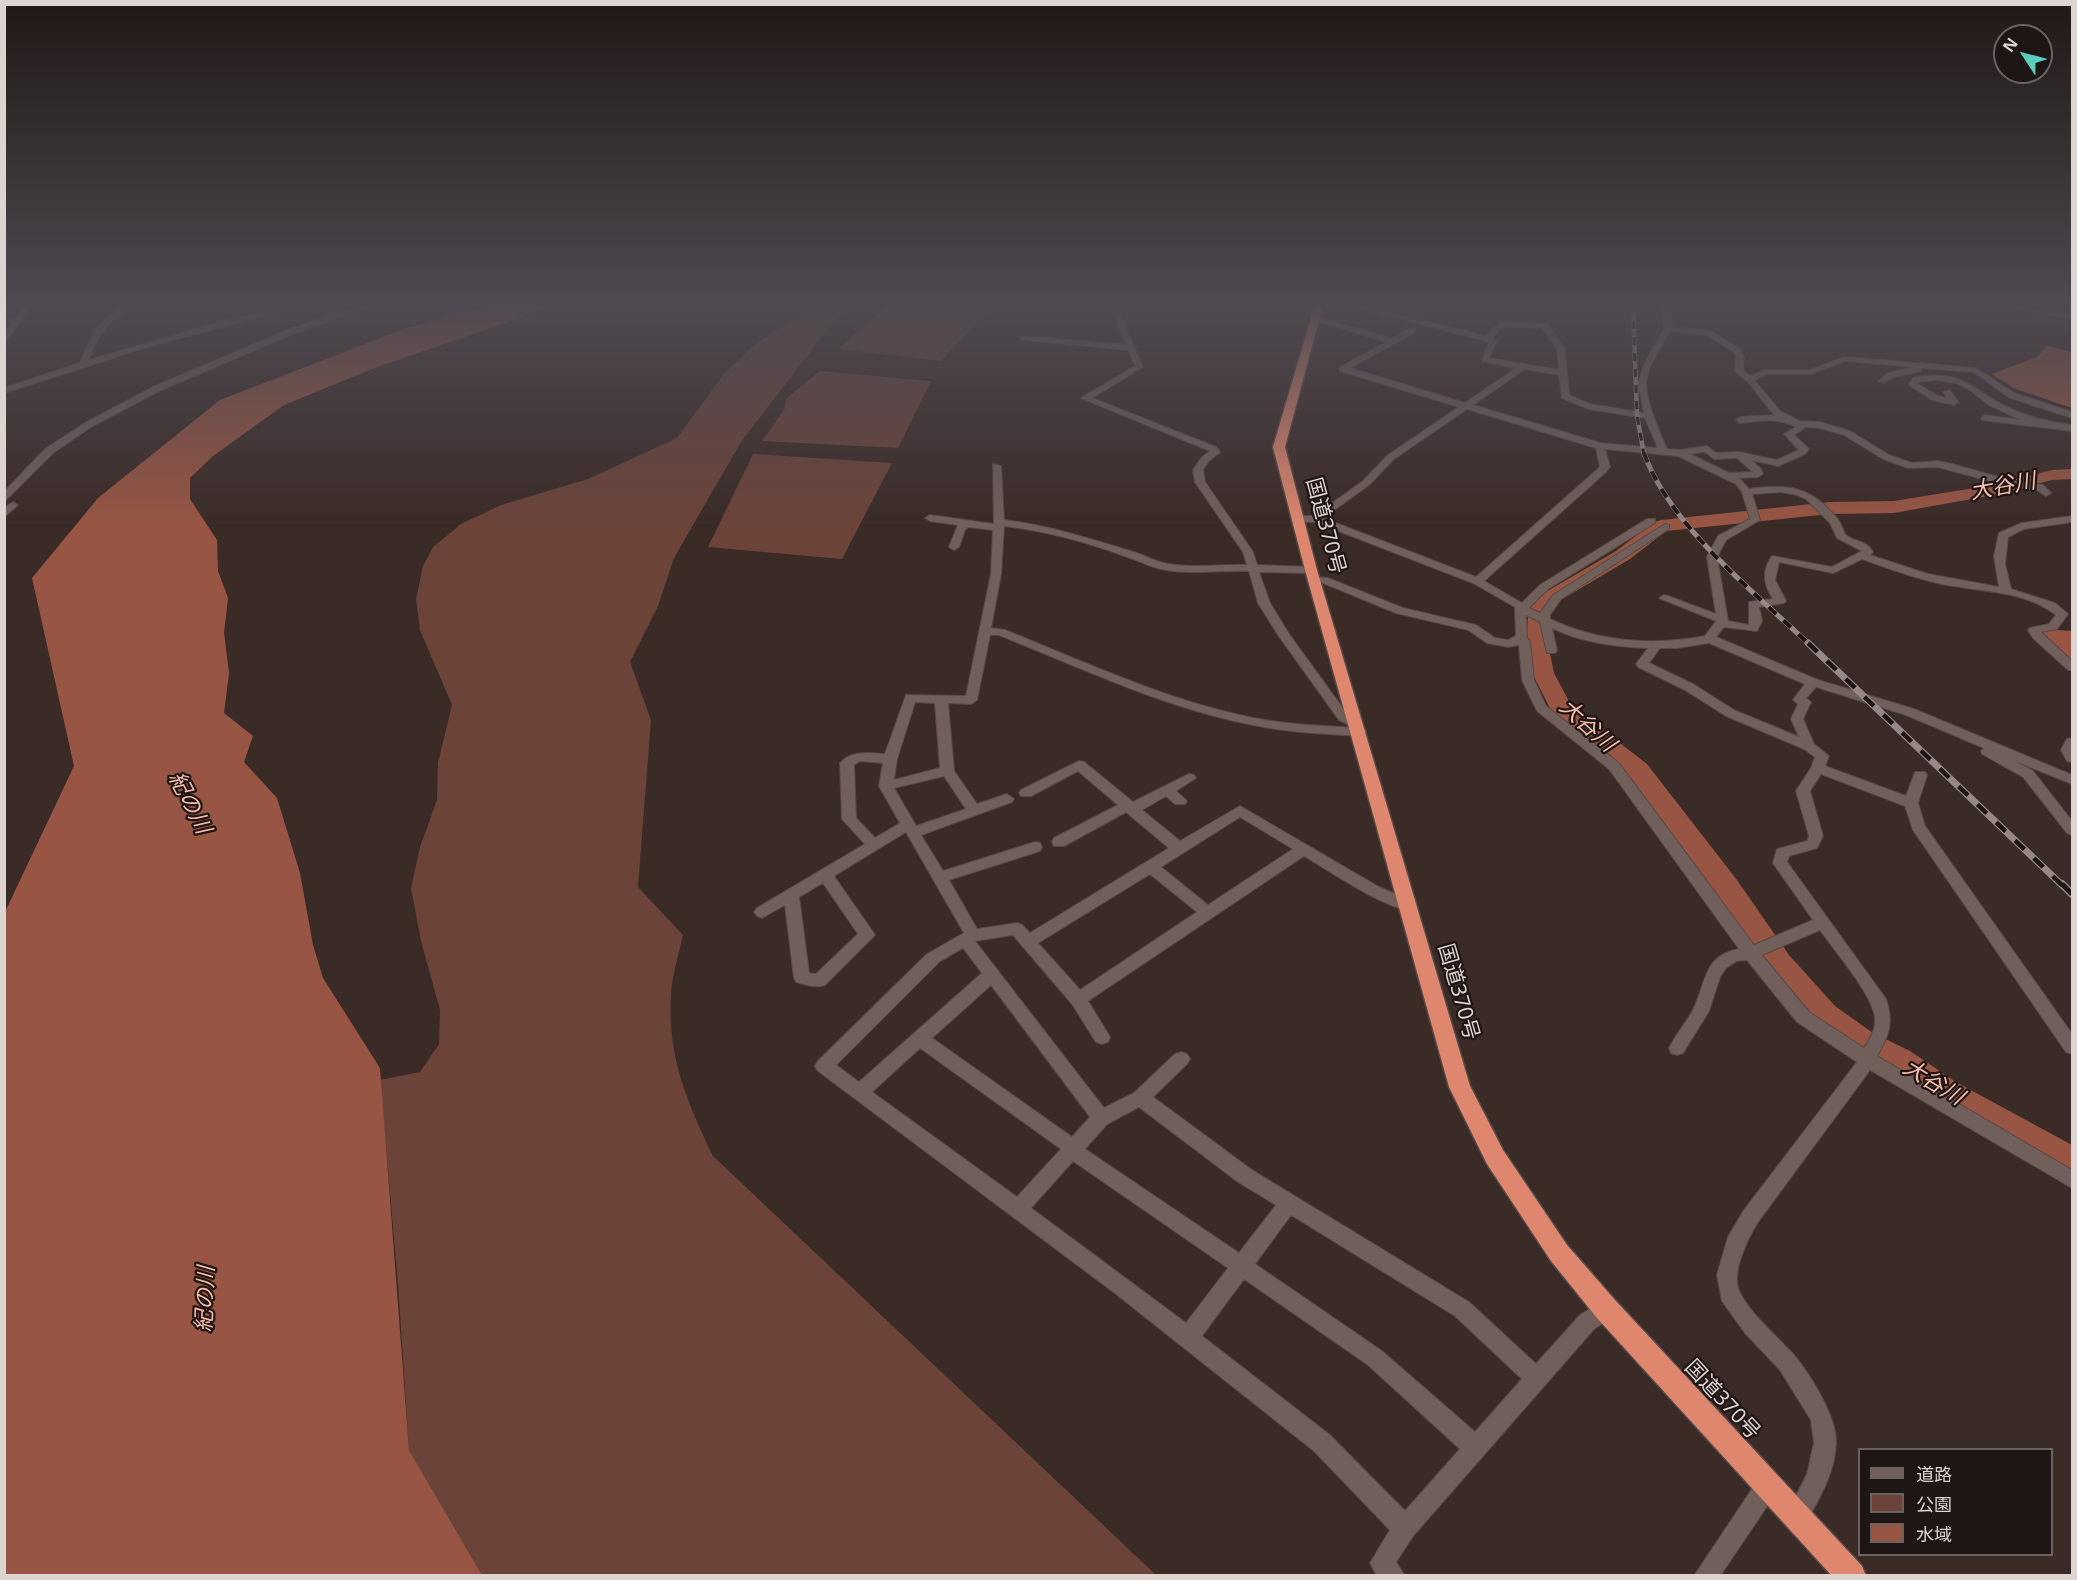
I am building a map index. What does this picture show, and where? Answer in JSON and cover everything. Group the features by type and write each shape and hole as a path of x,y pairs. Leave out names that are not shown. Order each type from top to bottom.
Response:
{"highway":[{"name":"国道370号","path":"1299,379 1280,447 1307,519 1312,575 1461,1087 1490,1147 1559,1253 1606,1310 1852,1575"}],"street":[{"path":"4,392 41,379"},
{"path":"4,514 9,502 49,451 88,425 180,379"},
{"path":"1119,379 1085,398 1213,449 1215,452 1204,460 1198,470 1200,482 1248,552 1264,603 1284,635 1343,717 1358,728"},
{"path":"1375,379 1600,446 1680,453 1707,449 1714,456 1739,455 1768,463 1784,462 1804,449 1788,434 1802,427 1799,424"},
{"path":"1307,519 1366,483 1391,458 1506,379"},
{"path":"1563,379 1565,396 1576,403 1649,416"},
{"path":"1643,379 1642,383 1649,416 1664,452"},
{"path":"1751,379 1761,397 1781,417 1799,424 1820,425 1847,433 1887,457 1911,466 1938,464 2008,483 2040,487 2046,493"},
{"path":"1920,379 1913,385 1935,398 1954,402 1955,399 1947,392"},
{"path":"1934,379 1965,383 1982,398 2046,425"},
{"path":"1964,379 1981,382"},
{"path":"1976,379 1990,396 2004,406 2000,407"},
{"path":"1988,379 2011,395 2073,415"},
{"path":"1740,420 1781,417"},
{"path":"1985,418 2073,428"},
{"path":"1691,439 1700,449"},
{"path":"1477,580 1603,470 1605,467 1600,446"},
{"path":"1680,453 1730,476 1747,492 1755,520 1722,538 1712,558 1722,621 1709,639"},
{"path":"1730,476 1758,474 1758,471 1739,455"},
{"path":"996,466 998,525 996,574 971,700 910,698 890,759 886,786 939,878 969,937 992,974 1101,1118"},
{"path":"1664,598 1722,621 1753,629 1756,621 1753,604 1780,601 1769,587 1768,578 1776,558 1833,570 1868,552 1864,546 1841,536 1834,520 1810,495 1779,489 1747,492"},
{"path":"930,518 966,524 1033,526 1133,555 1161,566 1192,570 1212,567 1254,568 1312,575 1400,611 1472,627 1491,641 1508,644 1521,639 1544,587 1651,521"},
{"path":"1307,519 1477,580 1569,632 1656,646 1709,639 1734,647 1814,683 1880,701 2073,780"},
{"path":"2006,592 1998,547 2003,535 2022,525 2073,519"},
{"path":"954,547 960,529 966,524"},
{"path":"1534,614 1547,609 1557,597 1665,527"},
{"path":"1863,556 1924,577 1956,585 2045,600 2062,614 2053,627 2034,630 2037,636 2073,667"},
{"path":"1534,614 1551,651"},
{"path":"986,630 1001,632 1153,691 1249,721 1289,728 1358,728"},
{"path":"1521,639 1524,641 1528,680 1541,708 1614,766 1751,953 1803,1017 1871,1053 2073,1180"},
{"path":"1656,646 1642,664 1650,671 1689,687 1730,713 1809,746 1822,756 1818,768 1803,791 1816,836 1812,844 1782,852 1780,863 1881,1006 1885,1024 1871,1053 1742,1230 1730,1258 1726,1275 1730,1294 1752,1326 1787,1363 1821,1417 1825,1443 1818,1477 1797,1516"},
{"path":"1809,746 1797,719 1805,702 1799,700 1807,688 1814,683"},
{"path":"941,699 947,771 974,810"},
{"path":"1880,701 1886,706 1962,738 2028,774 2073,830"},
{"path":"874,845 849,819 847,763 858,757 890,759"},
{"path":"1026,793 1079,765 1180,849"},
{"path":"1818,768 1911,803"},
{"path":"886,786 947,771"},
{"path":"1920,775 1911,803 1918,827 2073,1047"},
{"path":"1059,842 1189,778"},
{"path":"1167,790 1180,801"},
{"path":"762,912 874,845 911,828 1007,799"},
{"path":"1028,942 1240,811 1374,891 1407,905"},
{"path":"939,878 1035,847"},
{"path":"1078,999 1304,849"},
{"path":"1151,867 1209,914"},
{"path":"791,895 802,978 819,981 867,935 825,874"},
{"path":"1677,1048 1701,1011 1713,975 1720,964 1733,956 1751,953 1821,922"},
{"path":"1102,1037 1078,999 1017,929 969,937 933,958 824,1065 1188,1337 1322,1443 1405,1528"},
{"path":"860,1092 992,974"},
{"path":"920,1039 1240,1268 1375,1358 1476,1448"},
{"path":"1018,1209 1101,1118 1140,1098 1181,1059"},
{"path":"1140,1098 1245,1176 1462,1309 1537,1379"},
{"path":"1188,1337 1289,1203"},
{"path":"1393,1575 1382,1563 1405,1528 1587,1322 1606,1310"},
{"path":"1706,1575 1768,1485"}],"green space":[{"path":"721,379 790,379 741,442 674,558 658,606 630,662 651,720 638,887 683,935 671,994 672,1038 681,1078 695,1117 713,1156 1156,1575 482,1575 409,1450 398,1283 380,1080 420,1072 439,1044 440,1010 421,941 411,888 420,847 437,800 438,763 452,705 420,630 416,599 423,566 433,547 461,524 501,505 588,479 677,438"},
{"path":"811,379 931,381 898,448 762,441 784,410 787,398"},
{"path":"753,454 892,463 842,559 708,547"}],"water":[{"name":"紀の川","path":"275,379 348,379 284,405 213,456 190,478 190,499 217,540 218,571 228,598 224,633 229,673 224,713 253,736 244,762 277,798 300,873 313,945 323,978 380,1068 409,1450 482,1575 5,1575 5,912 74,766 32,578 98,498 220,400"},
{"path":"1999,379 2072,379 2072,408 2016,389"},
{"path":"2041,629 2072,631 2072,668 2043,642"}],"waterway":[{"name":"大谷川","path":"2072,474 2052,475 1994,490 1894,507 1830,508 1661,526 1623,555 1539,604 1537,644 1543,673 1561,709 1638,770 1727,887 1778,963 1824,1015 1862,1042 1899,1061 1944,1092 2072,1163"}],"railway":[{"path":"1636,379 1637,415 1644,455"},
{"path":"1644,453 1656,480 1693,532 1740,580 1810,645"},
{"path":"1808,643 2063,886"},
{"path":"2062,884 2072,894"}]}
